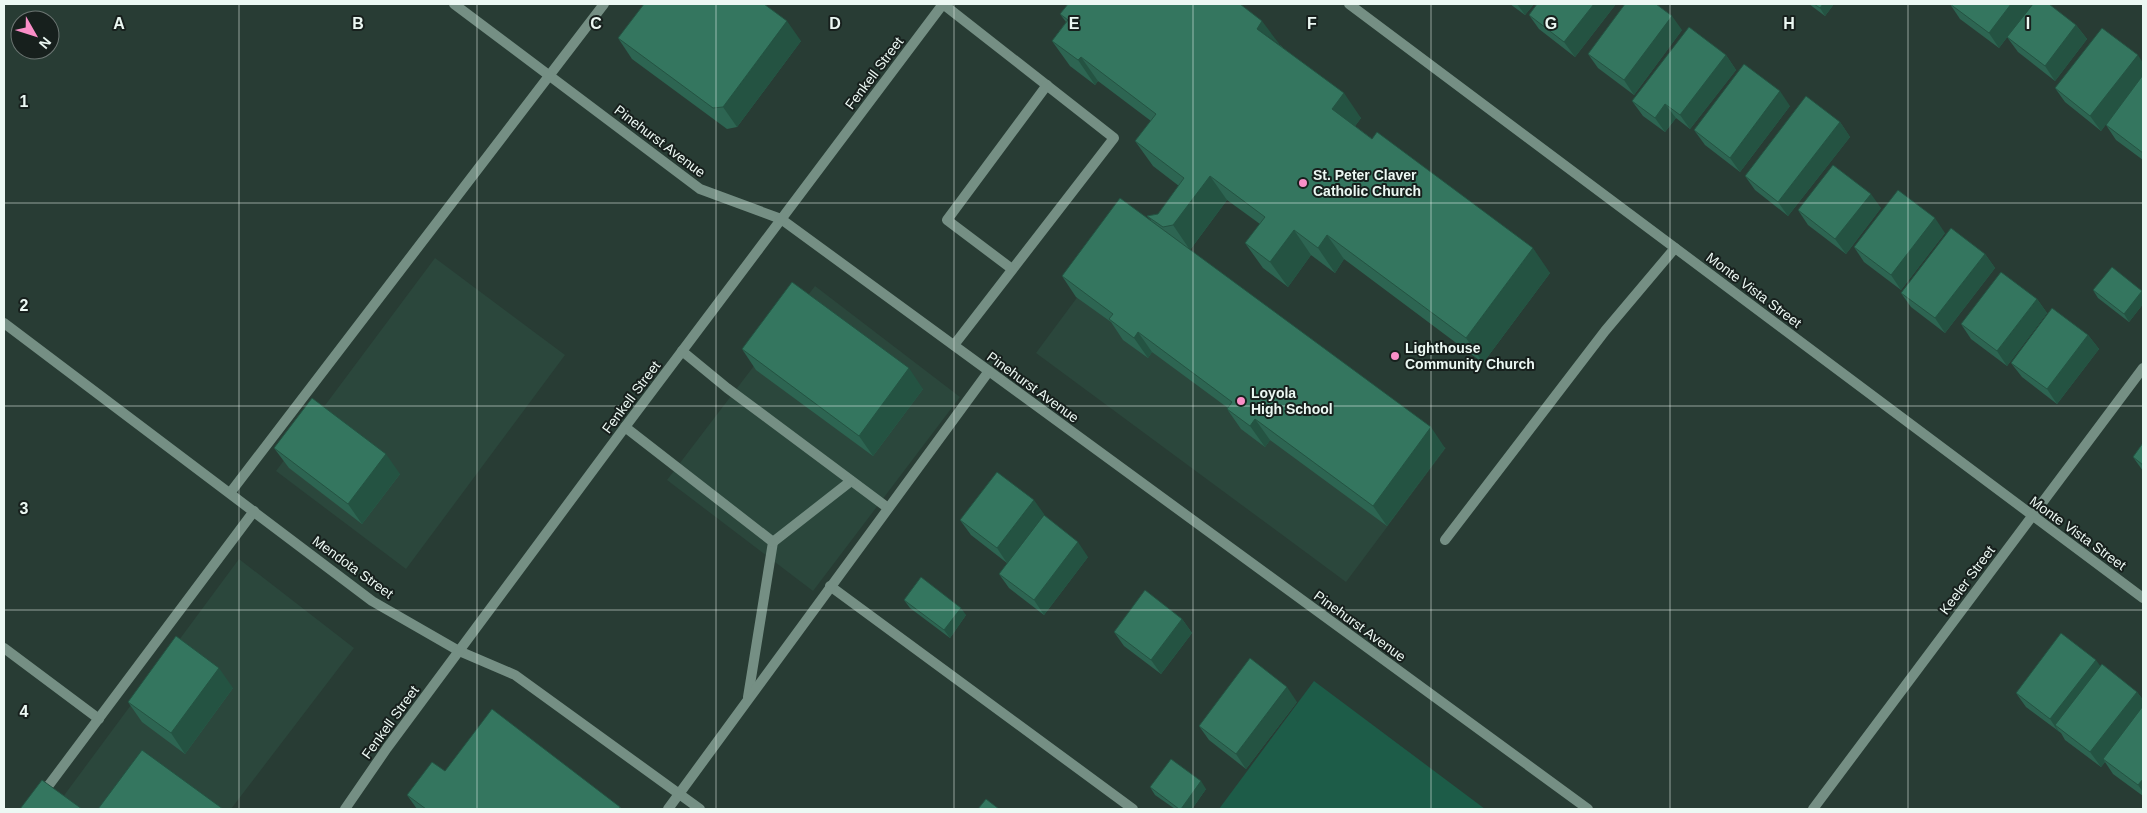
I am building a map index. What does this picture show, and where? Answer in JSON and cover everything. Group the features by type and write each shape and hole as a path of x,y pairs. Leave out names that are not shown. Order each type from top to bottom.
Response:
{"street":[{"name":"Pinehurst Avenue","path":"454,4 700,189 780,219 1588,809"},
{"path":"230,493 604,4"},
{"path":"943,4 1114,138 954,345"},
{"name":"Fenkell Street","path":"344,809 459,650 780,219 943,4"},
{"name":"Monte Vista Street","path":"1349,4 2143,598"},
{"path":"1012,269 947,220 1047,85"},
{"path":"1445,540 1605,331 1675,248"},
{"name":"Mendota Street","path":"4,324 372,601 459,650 515,675 700,809"},
{"path":"682,351 727,388 888,508"},
{"name":"Keeler Street","path":"1813,809 2143,368"},
{"path":"668,809 989,371"},
{"path":"625,427 773,542"},
{"path":"748,700 773,542 851,481"},
{"path":"32,809 254,511"},
{"path":"830,586 1133,809"},
{"path":"4,648 99,718"}],"shaded area":[{"name":"Loyola High School","path":"1136,218 1446,448 1346,582 1036,353"},
{"path":"435,258 565,355 406,569 276,471"},
{"path":"815,286 960,397 813,591 667,480"},
{"path":"239,559 354,648 231,809 54,809"}],"green space":[{"path":"1314,681 1485,809 1219,809"}],"building":[{"path":"644,4 764,4 787,21 723,107 713,108 618,38"},
{"name":"St. Peter Claver Catholic Church","path":"1068,4 1240,4 1262,21 1257,29 1344,93 1332,109 1372,139 1377,132 1533,248 1466,338 1327,235 1318,248 1294,230 1270,262 1245,243 1265,217 1210,176 1173,225 1163,227 1147,216 1158,214 1184,178 1135,141 1156,114 1081,57 1078,60 1052,41 1068,20 1060,14"},
{"path":"1537,4 1594,4 1564,42 1529,15"},
{"path":"1625,4 1656,4 1672,16 1624,80 1588,54"},
{"path":"1814,4 1823,4 1820,8"},
{"path":"1950,4 2011,4 1989,33"},
{"path":"2033,4 2049,4 2076,25 2045,66 2007,37"},
{"path":"1689,27 1726,55 1680,115 1665,104 1655,118 1632,101"},
{"path":"2102,28 2138,55 2090,116 2055,88"},
{"path":"1744,64 1780,91 1730,158 1694,130"},
{"path":"2143,75 2143,153 2106,125"},
{"path":"1806,96 1840,122 1778,202 1745,176"},
{"path":"1833,165 1871,194 1835,239 1798,210"},
{"path":"1898,190 1935,218 1891,275 1854,247"},
{"name":"Loyola High School","path":"1120,198 1431,427 1373,506 1255,419 1250,426 1227,409 1232,402 1138,332 1134,338 1109,319 1113,314 1062,276"},
{"path":"1951,228 1985,254 1935,318 1901,293"},
{"path":"2112,267 2142,291 2124,314 2093,290"},
{"path":"2001,272 2037,299 1997,351 1961,324"},
{"path":"792,282 909,368 859,436 742,349"},
{"path":"2052,308 2088,335 2047,389 2011,363"},
{"path":"312,398 386,454 348,504 274,448"},
{"path":"2143,443 2143,465 2133,457"},
{"path":"997,472 1034,500 997,548 960,520"},
{"path":"1044,515 1078,542 1034,600 999,574"},
{"path":"921,577 961,608 944,630 904,600"},
{"path":"1145,590 1182,619 1151,660 1114,632"},
{"path":"2061,633 2096,660 2050,719 2016,693"},
{"path":"176,636 219,668 171,733 128,702"},
{"path":"1250,658 1287,687 1236,754 1199,726"},
{"path":"2102,664 2137,692 2090,752 2055,725"},
{"path":"2143,706 2143,779 2138,785 2103,759"},
{"path":"492,709 620,807 619,809 426,809 407,795 432,762 445,771"},
{"path":"142,750 223,809 98,809"},
{"path":"1171,759 1201,781 1181,809 1150,787"},
{"path":"42,780 82,809 20,809"},
{"path":"986,799 999,809 978,809"}],"place":[{"name":"St. Peter Claver Catholic Church","path":"1303,183"},
{"name":"Lighthouse Community Church","path":"1395,356"},
{"name":"Loyola High School","path":"1241,401"}]}
